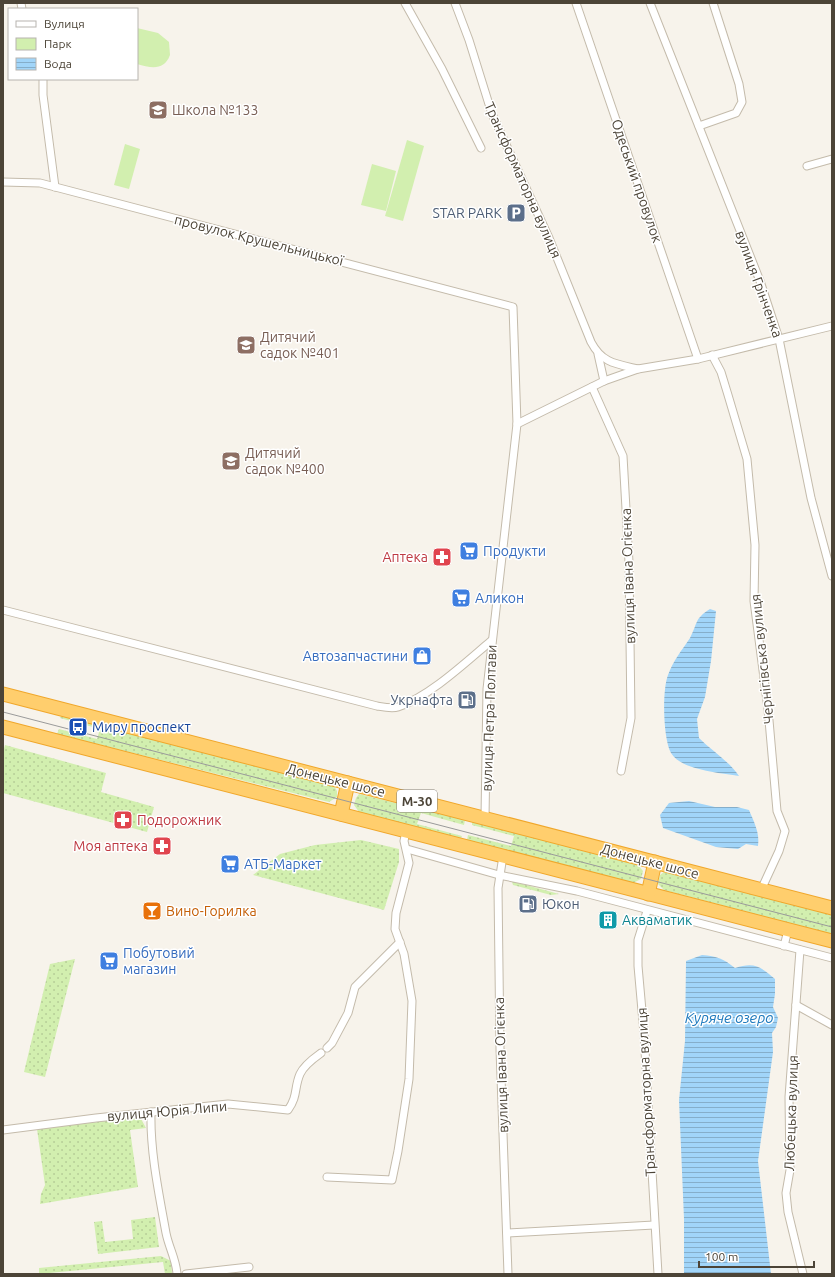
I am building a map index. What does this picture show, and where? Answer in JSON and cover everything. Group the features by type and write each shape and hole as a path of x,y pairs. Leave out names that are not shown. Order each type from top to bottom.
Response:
{"highway":[{"name":"Донецьке шосе","path":"3,694 832,908"},
{"name":"М-30","path":"3,727 832,941"},
{"path":"341,814 348,784"},
{"path":"648,894 655,862"}],"street":[{"path":"405,3 442,69 482,148"},
{"name":"Трансформаторна вулиця","path":"456,3 492,114 549,238 598,354 604,381"},
{"name":"Одеський провулок","path":"576,3 698,359"},
{"name":"вулиця Грінченка","path":"650,3 760,281 779,339 811,498 832,576"},
{"path":"698,126 736,113 742,102 739,84 713,3"},
{"path":"44,80 43,95 55,187"},
{"path":"807,166 832,160"},
{"name":"провулок Крушельницької","path":"3,182 22,181 55,187 513,307"},
{"name":"вулиця Петра Полтави","path":"485,818 487,689 491,641 517,424 513,307"},
{"path":"517,424 604,381 638,369 698,359 832,326"},
{"path":"598,354 608,361 638,369"},
{"name":"Чернігівська вулиця","path":"712,355 721,372 747,459 755,545 754,601 768,709 777,811 785,831 779,851 761,890"},
{"name":"вулиця Івана Огієнка","path":"592,387 623,456 629,562 631,718 622,771"},
{"path":"3,610 377,706 396,707 413,701 445,678 491,641"},
{"path":"327,1177 392,1180 409,1079 412,1008 408,975 396,929 396,913 409,862 407,849 404,842 406,831"},
{"path":"407,849 499,875 577,891 647,911 832,958"},
{"name":"вулиця Івана Огієнка","path":"503,856 499,875 500,1049 508,1274"},
{"name":"Трансформаторна вулиця","path":"647,911 638,940 638,966 644,1033 658,1274"},
{"path":"784,946 788,930"},
{"name":"вулиця Юрія Липи","path":"3,1130 228,1104 288,1110 295,1100 300,1074 304,1068 332,1043 348,1013 354,987 400,942"},
{"name":"Любецька вулиця","path":"800,950 789,1097 790,1170 786,1192 788,1212 803,1274"},
{"path":"796,1005 832,1026"},
{"path":"151,1112 150,1136 166,1234 171,1252 176,1260 177,1274"},
{"path":"507,1233 654,1225"},
{"path":"186,1274 250,1267"}],"green space":[{"path":"138,28 158,33 169,42 170,55 164,64 156,67 147,67 138,64"},
{"path":"407,140 424,146 403,221 385,216"},
{"path":"125,144 140,149 129,189 114,185"},
{"path":"372,164 396,171 386,211 361,205"},
{"path":"61,716 334,786 337,791 337,797 329,802 57,734 59,729 97,739 100,729 60,718"},
{"path":"5,745 106,773 101,792 154,807 147,832 3,793 3,753"},
{"path":"359,794 465,820 464,825 421,813 417,824 462,836 461,838 359,812 354,805"},
{"path":"472,822 638,865 643,871 641,879 633,883 467,840 468,835 511,846 514,836 472,825"},
{"path":"361,840 399,849 399,862 384,910 253,875 280,854 315,845"},
{"path":"664,872 832,915 832,934 664,890 658,884 660,875"},
{"path":"512,882 559,894 551,895 513,885"},
{"path":"75,959 45,1077 24,1072 50,964"},
{"path":"140,1117 146,1128 130,1130 138,1187 40,1204 41,1194 45,1185 37,1129"},
{"path":"155,1217 159,1247 98,1254 94,1222 102,1221 105,1242 133,1239 131,1220"},
{"path":"161,1256 171,1261 172,1274 165,1274 163,1262 39,1274 39,1268"}],"water":[{"path":"710,609 716,611 711,661 705,697 697,719 699,738 725,761 739,776 702,770 683,763 676,759 671,753 666,737 664,703 668,675 675,660 690,638 697,622 701,616"},
{"path":"689,801 715,807 737,807 749,810 755,823 758,846 746,844 738,849 716,847 663,828 660,815 669,803"},
{"name":"Куряче озеро","path":"702,955 720,958 735,968 747,965 756,966 775,979 773,1007 778,1018 776,1027 772,1033 773,1052 758,1161 771,1274 684,1274 684,1219 679,1100 685,1041 686,961"}],"tram line":[{"path":"3,712 832,927"}],"place":[{"name":"Школа №133","path":"158,110"},
{"name":"STAR PARK","path":"516,213"},
{"name":"Дитячий садок №401","path":"246,345"},
{"name":"Дитячий садок №400","path":"231,461"},
{"name":"Продукти","path":"469,551"},
{"name":"Аптека","path":"442,557"},
{"name":"Аликон","path":"461,598"},
{"name":"Автозапчастини","path":"422,656"},
{"name":"Укрнафта","path":"467,700"},
{"name":"Миру проспект","path":"78,727"},
{"name":"Подорожник","path":"123,820"},
{"name":"Моя аптека","path":"162,846"},
{"name":"АТБ-Маркет","path":"230,864"},
{"name":"Юкон","path":"528,904"},
{"name":"Вино-Горилка","path":"152,911"},
{"name":"Акваматик","path":"608,920"},
{"name":"Побутовий магазин","path":"109,961"}]}
